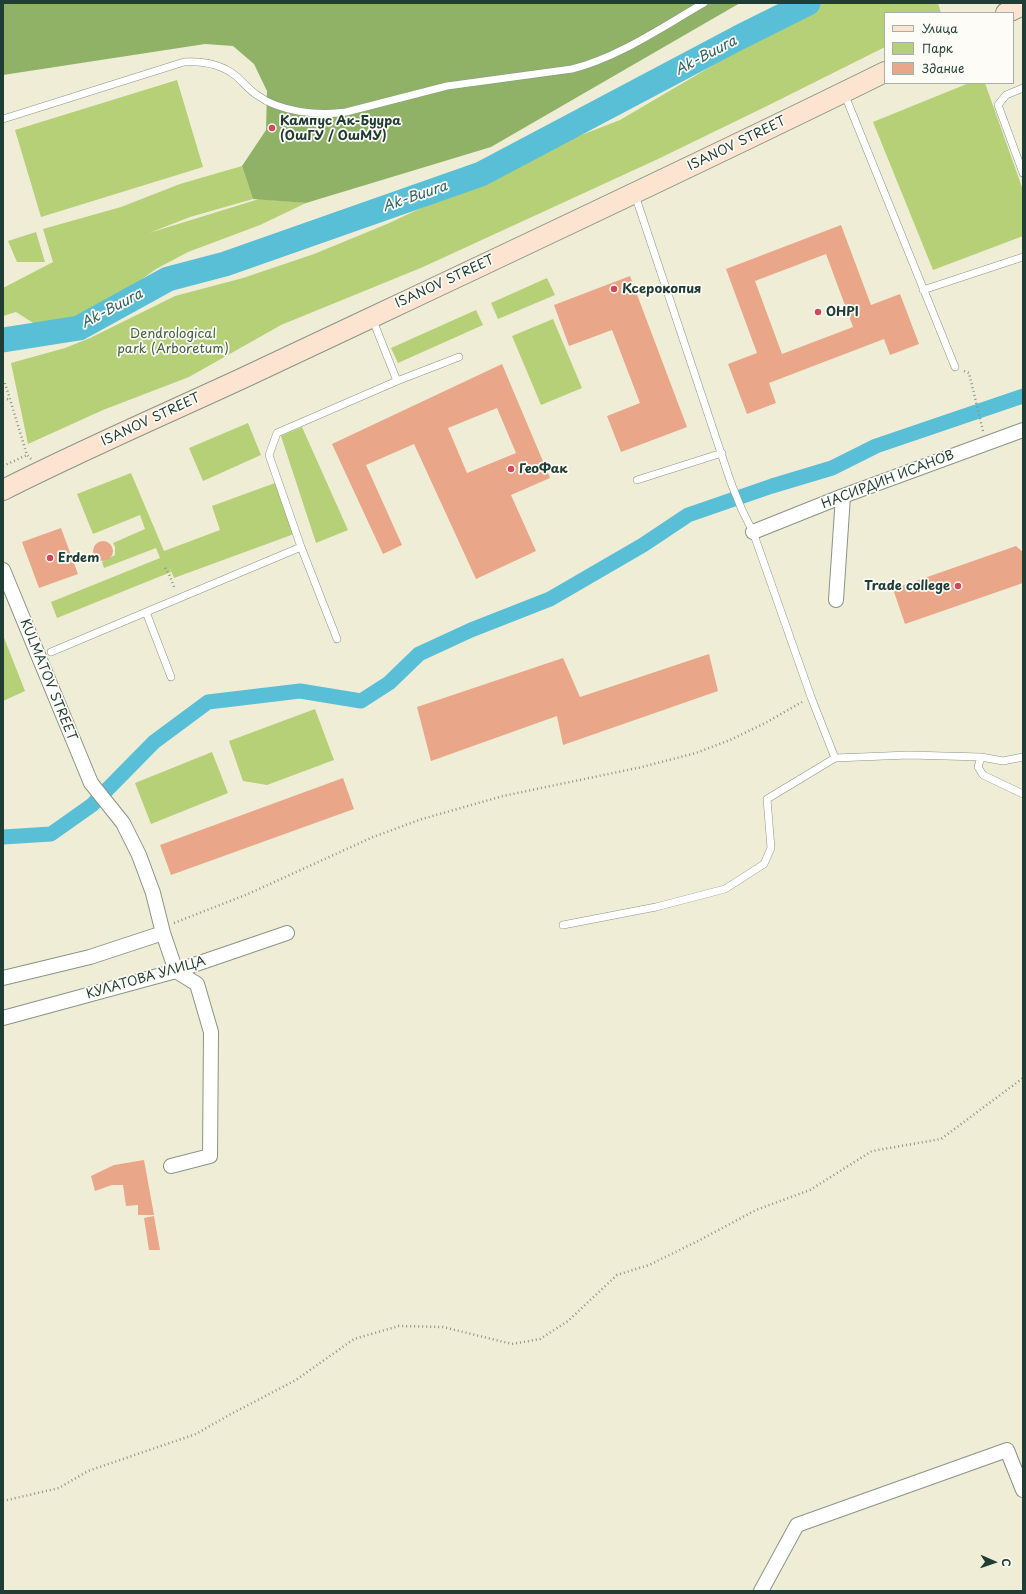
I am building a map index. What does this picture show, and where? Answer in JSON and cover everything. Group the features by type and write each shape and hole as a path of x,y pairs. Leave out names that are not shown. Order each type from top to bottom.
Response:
{"main road":[{"path":"1008,12 1023,5"},
{"name":"ISANOV STREET","path":"3,490 634,193 884,73"}],"street":[{"name":"НАСИРДИН ИСАНОВ","path":"753,532 843,496 1023,430"},
{"path":"836,600 843,496"},
{"name":"KULMATOV STREET","path":"3,570 88,776 95,790 123,823 139,855 153,893 176,971"},
{"path":"3,978 90,957 164,933"},
{"name":"КУЛАТОВА УЛИЦА","path":"3,1018 176,971 287,933"},
{"path":"171,1166 210,1156 211,1032 197,984 176,971"},
{"path":"761,1591 797,1525 1007,1450 1023,1490"}],"lane":[{"path":"3,119 184,62 197,61 211,63 225,69 236,76 257,96 288,109 306,113 328,115 346,112 447,86 572,68 590,64 637,41 704,3"},
{"path":"1023,88 1006,95 998,105 1023,173"},
{"path":"844,93 955,367"},
{"path":"634,193 732,483 742,510 753,532 811,697 835,758"},
{"path":"923,290 1023,257"},
{"path":"372,317 397,382"},
{"path":"337,639 301,547 269,455 277,433 459,357"},
{"path":"637,480 722,453"},
{"path":"51,652 301,547"},
{"path":"146,612 170,677"},
{"path":"563,925 656,907 725,888 764,864 771,848 767,799 835,758 909,755 981,757 1003,762 1023,757"},
{"path":"981,757 978,767 983,775 1023,794"}],"path":[{"path":"955,367 969,373 974,399 982,425"},
{"path":"5,383 27,455 43,470"},
{"path":"3,398 10,400"},
{"path":"3,466 27,455"},
{"path":"165,568 169,574 178,599"},
{"path":"164,933 171,924 248,894 373,837 422,819 503,796 642,767 696,753 730,740 767,722 811,697"},
{"path":"3,1501 60,1488 88,1471 196,1434 296,1380 354,1339 399,1326 443,1327 512,1344 540,1340 568,1321 617,1275 649,1265 756,1210 810,1190 872,1151 941,1139 1023,1078"}],"green space":[{"path":"3,3 740,3 491,147 306,203 253,199 242,166 266,130 267,91 254,64 233,46 205,44 3,75"},
{"name":"Dendrological park (Arboretum)","path":"819,3 938,3 941,12 884,12 884,48 658,159 423,267 281,325 189,377 103,410 28,444 11,363 65,348 90,338 175,296 243,278 314,254 387,224 462,189 522,158 620,120"},
{"path":"177,80 203,167 41,217 15,130"},
{"path":"967,84 985,84 1023,190 1023,236 933,270 873,122"},
{"path":"242,166 253,199 190,217 149,233 259,199 306,203 260,225 188,252 156,269 92,315 41,328 16,312 3,316 3,288 53,262 43,229 121,207 180,184"},
{"path":"36,232 45,262 17,262 8,241"},
{"path":"547,278 555,295 498,319 491,303"},
{"path":"476,310 483,325 398,363 391,348"},
{"path":"553,319 582,388 541,405 512,336"},
{"path":"248,423 261,455 203,481 189,448"},
{"path":"302,427 348,530 316,543 281,436"},
{"path":"131,473 164,551 220,530 212,506 275,483 294,534 174,578 169,566 171,572 57,618 51,602 160,558 156,548 104,568 102,562 115,555 115,547 113,543 145,529 140,515 93,534 77,494"},
{"path":"3,635 25,691 3,701"},
{"path":"315,709 334,760 267,785 243,781 229,741"},
{"path":"212,752 228,793 151,824 135,783"}],"building":[{"path":"841,225 871,305 900,294 919,344 890,355 884,339 769,383 776,403 747,414 728,364 757,353 726,269","holes":["826,254 853,327 782,354 755,281"]},
{"path":"630,276 687,427 621,452 607,416 640,403 612,330 569,346 554,305"},
{"name":"ГеоФак","path":"502,364 550,478 511,495 536,551 476,579 414,444 366,465 402,545 383,554 332,444","holes":["497,408 516,453 467,473 448,428"]},
{"name":"Erdem","path":"61,528 78,574 39,588 22,542"},
{"path":"103,541 110,544 113,551 110,558 103,561 96,558 93,551 96,544"},
{"name":"Trade college","path":"1016,546 1023,552 1023,583 905,624 893,589"},
{"path":"709,654 718,691 563,745 557,716 431,761 417,707 563,658 580,697"},
{"path":"343,778 354,809 171,875 160,845"},
{"path":"144,1160 154,1215 138,1215 138,1205 126,1206 123,1185 112,1185 95,1191 91,1176 114,1165"},
{"path":"154,1216 160,1250 149,1250 144,1218"}],"waterway":[{"name":"Ak-Buura","path":"3,340 79,328 168,279 225,264 481,174 738,38 808,3"},
{"path":"3,837 51,834 92,805 154,742 208,702 300,691 361,701 389,683 419,654 471,630 550,599 643,545 688,515 772,486 832,468 876,446 1023,396"}],"place":[{"name":"Кампус Ак-Буура (ОшГУ / ОшМУ)","path":"272,128"},
{"name":"Ксерокопия","path":"614,289"},
{"name":"OHPI","path":"818,312"},
{"name":"ГеоФак","path":"511,469"},
{"name":"Erdem","path":"50,558"},
{"name":"Trade college","path":"958,586"}]}
